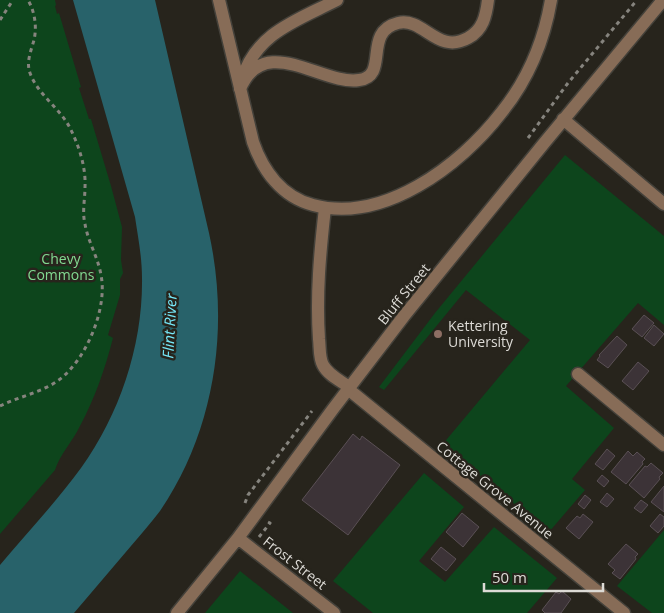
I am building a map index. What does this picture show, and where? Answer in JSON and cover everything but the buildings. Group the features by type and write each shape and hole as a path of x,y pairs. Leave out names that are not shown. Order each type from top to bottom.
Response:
{"street":[{"path":"219,0 253,142 267,172 290,195 308,204 325,208 356,209 388,200 432,177 472,145 501,113 527,73 541,39 551,0"},
{"path":"240,90 246,68 265,40 285,26 337,0"},
{"path":"240,90 250,74 260,67 272,63 296,65 347,80 358,81 367,78 374,68 378,40 389,27 405,22 441,41 450,43 460,41 472,36 481,27 488,0"},
{"name":"Bluff Street","path":"177,613 238,538 348,388 404,316 563,119 663,0"},
{"path":"563,119 664,204"},
{"name":"Cottage Grove Avenue","path":"325,208 318,279 318,328 321,361 328,372 624,613"},
{"path":"578,374 664,445"},
{"name":"Frost Street","path":"238,538 334,613"}],"path":[{"path":"0,20 13,0"},
{"path":"0,406 50,386 67,372 82,354 91,337 102,298 101,274 84,220 85,181 82,160 70,128 39,90 29,71 29,56 36,32 33,11 28,0"}],"green space":[{"name":"Chevy Commons","path":"0,0 55,0 57,14 59,13 81,87 79,88 89,119 91,119 122,227 121,260 123,273 120,279 120,295 108,335 113,338 107,361 90,405 55,470 0,534"},
{"path":"565,155 664,236 664,325 638,303 566,386 614,428 572,479 585,490 549,532 442,445 530,340 466,290 384,390 379,387 435,313"},
{"path":"424,473 464,507 419,561 445,582 494,527 557,578 527,613 373,613 333,581"},
{"path":"664,530 664,613 652,613 617,586"},
{"path":"240,571 293,613 205,613"}],"water":[{"name":"Flint River","path":"73,0 155,0 209,233 215,269 218,305 213,377 194,447 179,480 157,515 74,613 0,613 0,565 81,468 95,447 118,402 133,353 141,303 142,270 135,217"}],"place":[{"name":"Kettering University","path":"438,334"}]}
